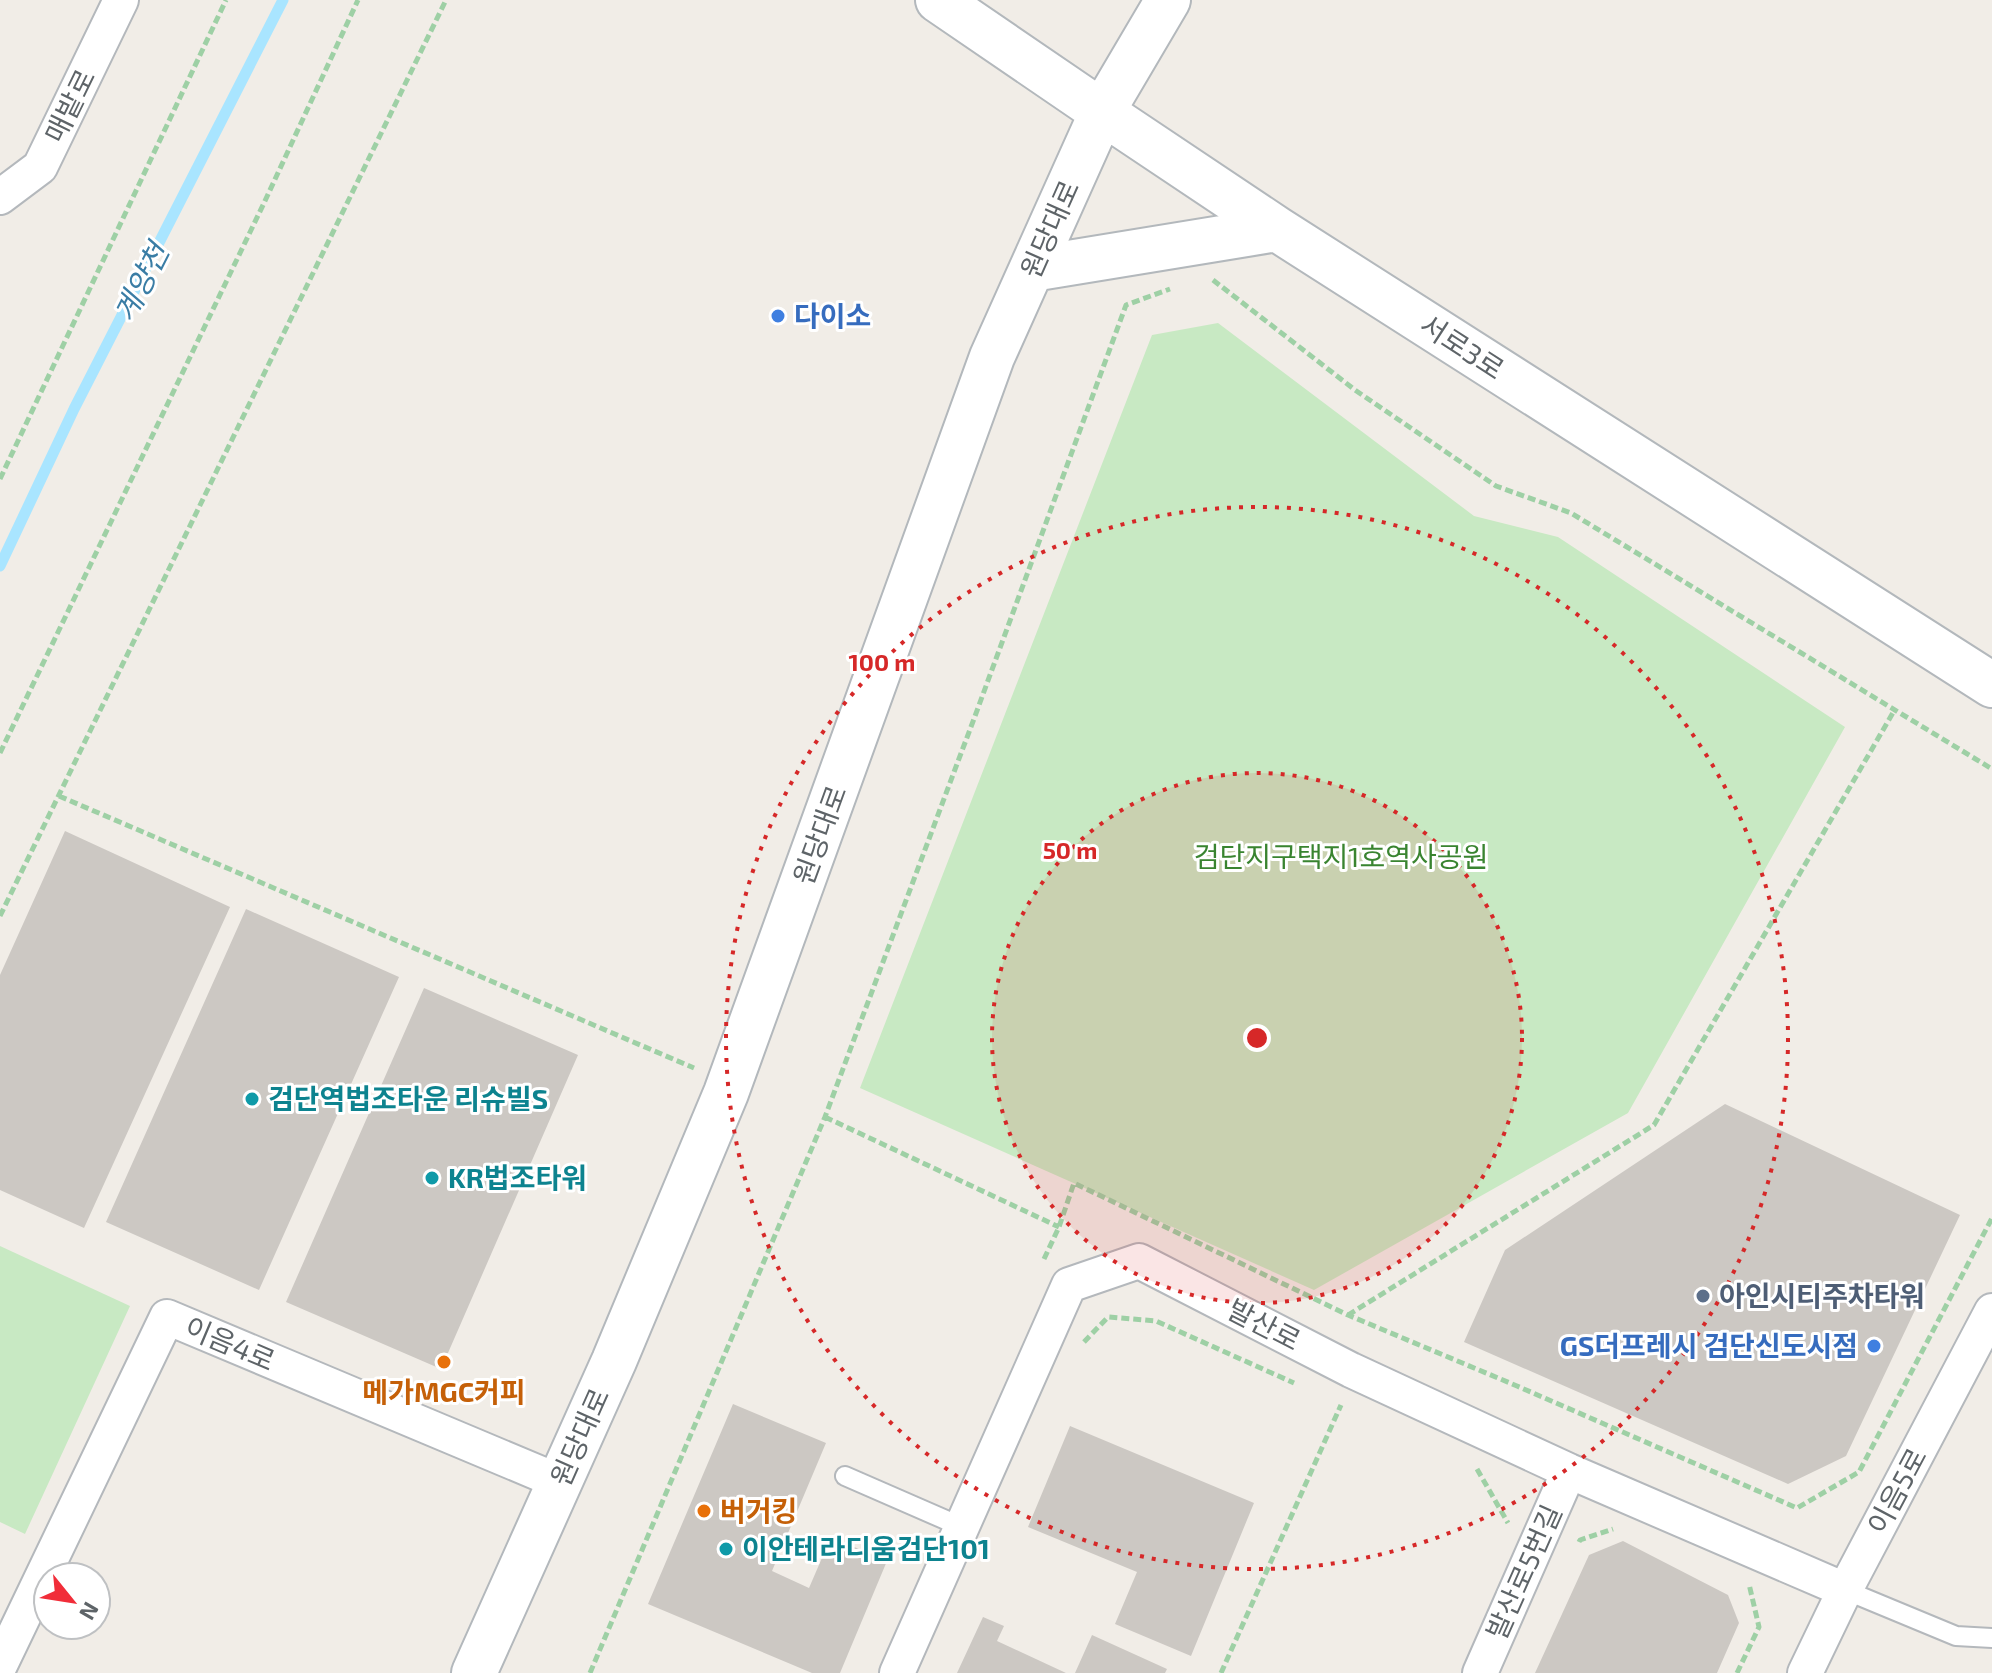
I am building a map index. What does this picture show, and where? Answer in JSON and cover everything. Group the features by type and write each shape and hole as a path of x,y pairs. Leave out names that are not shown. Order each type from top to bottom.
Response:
{"main road":[{"name":"서로3로","path":"938,0 1277,229 1992,685"},
{"name":"원당대로","path":"474,1673 614,1361 730,1084 992,357 1102,112 1168,0"},
{"path":"1032,269 1277,229"}],"street":[{"name":"매밭로","path":"0,197 40,167 121,0"},
{"name":"발산로","path":"897,1673 1069,1285 1139,1261 1351,1370 1569,1471 1845,1590"},
{"name":"이음5로","path":"1805,1673 1845,1590 1992,1311"},
{"name":"이음4로","path":"0,1665 167,1317 560,1482"},
{"name":"발산로5번길","path":"1480,1673 1569,1471"}],"lane":[{"path":"845,1476 962,1527"},
{"path":"1845,1590 1956,1636 1992,1638"}],"path":[{"path":"0,479 226,0"},
{"path":"0,753 358,0"},
{"path":"0,916 446,0"},
{"path":"1208,276 1355,390 1496,486 1571,513 1992,769"},
{"path":"590,1673 825,1117 1126,305 1183,285"},
{"path":"1348,1315 1654,1125 1894,711"},
{"path":"59,796 730,1084"},
{"path":"825,1117 1059,1227"},
{"path":"1081,1345 1108,1317 1156,1321 1298,1385"},
{"path":"1221,1673 1341,1405"},
{"path":"1465,1464 1479,1470 1509,1526"},
{"path":"1574,1553 1580,1540 1625,1525"},
{"path":"1737,1673 1759,1627 1748,1582"}],"green space":[{"name":"검단지구택지1호역사공원","path":"1218,323 1474,516 1558,537 1845,727 1628,1113 1314,1290 860,1088 1152,335"},
{"path":"0,1246 130,1306 25,1534 0,1522"}],"building":[{"path":"65,831 230,907 84,1228 0,1190 0,975"},
{"name":"검단역법조타운 리슈빌S","path":"246,909 399,977 259,1290 106,1222"},
{"name":"KR법조타워","path":"424,988 578,1055 441,1369 286,1302"},
{"name":"아인시티주차타워","path":"1725,1104 1960,1215 1846,1456 1788,1484 1464,1342 1505,1250"},
{"name":"이안테라디움검단101","path":"733,1404 826,1443 772,1571 809,1588 831,1537 887,1561 840,1673 812,1673 648,1604"},
{"path":"1070,1426 1254,1503 1191,1656 1115,1624 1137,1572 1028,1527"},
{"path":"1623,1541 1728,1595 1739,1623 1717,1673 1535,1673 1589,1555"},
{"path":"983,1617 1004,1626 997,1641 1066,1673 957,1673"},
{"path":"1092,1635 1167,1669 1165,1673 1075,1673"}],"waterway":[{"name":"계양천","path":"0,566 74,409 283,0"}],"place":[{"name":"다이소","path":"778,316"},
{"name":"검단역법조타운 리슈빌S","path":"252,1099"},
{"name":"KR법조타워","path":"432,1178"},
{"name":"아인시티주차타워","path":"1703,1296"},
{"name":"GS더프레시 검단신도시점","path":"1874,1346"},
{"name":"메가MGC커피","path":"444,1362"},
{"name":"버거킹","path":"704,1511"},
{"name":"이안테라디움검단101","path":"726,1549"}]}
